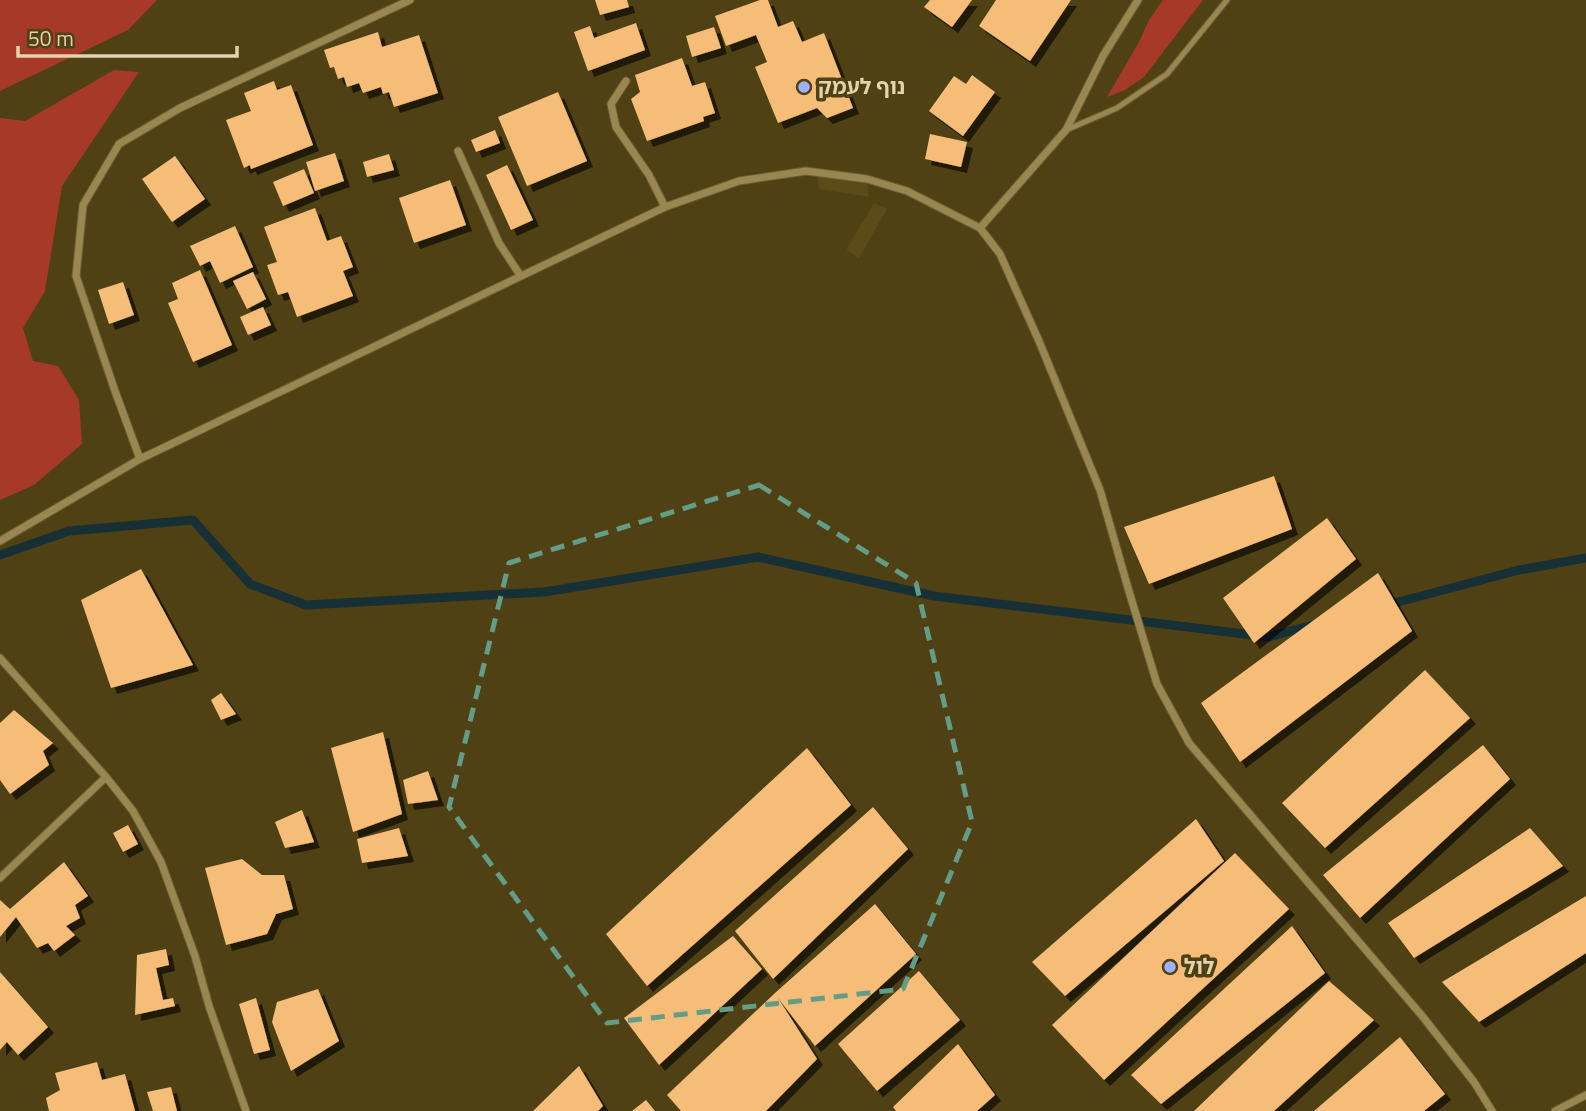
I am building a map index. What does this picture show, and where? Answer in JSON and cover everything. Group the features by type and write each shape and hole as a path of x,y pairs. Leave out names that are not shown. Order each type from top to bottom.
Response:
{"street":[{"path":"141,459 76,276 83,205 119,144 180,108 410,0"},
{"path":"980,228 1066,130 1103,56 1138,0"},
{"path":"626,81 611,104 616,127 649,175 665,207"},
{"path":"458,150 499,243 520,275"},
{"path":"0,541 141,459 665,207 739,181 806,171 867,179 906,191 980,228 1000,254 1100,490 1157,684 1189,743 1423,1017 1474,1082 1492,1111"},
{"path":"0,658 133,811 161,862 246,1111"},
{"path":"0,878 106,777"},
{"path":"1555,1111 1586,1095"}],"lane":[{"path":"1066,130 1117,108 1167,74 1227,0"}],"highlighted area":[{"path":"759,485 916,583 972,822 903,989 607,1023 449,807 509,563"}],"shaded area":[{"path":"0,0 157,0 128,30 0,91"},
{"path":"1163,0 1203,0 1144,77 1125,90 1107,97 1149,20"},
{"path":"114,70 139,72 62,186 45,291 23,328 33,361 58,366 79,400 82,444 34,485 0,500 0,118 25,121"},
{"path":"818,177 867,179 869,197 819,189"},
{"path":"874,203 887,209 859,258 846,250"}],"building":[{"path":"595,0 627,0 629,7 600,15"},
{"name":"נוף לעמק","path":"760,0 768,0 778,27 793,21 802,42 824,33 853,108 827,118 817,108 778,123 755,67 767,62 756,35 726,46 715,16"},
{"path":"930,0 972,0 952,27 924,7"},
{"path":"996,0 1071,0 1030,61 979,26"},
{"path":"636,23 645,50 588,71 574,32 590,26 594,38"},
{"path":"714,27 721,48 692,57 686,36"},
{"path":"378,32 382,47 419,35 438,93 394,107 389,92 383,94 381,87 363,93 359,83 347,87 344,77 338,79 334,67 330,68 324,50"},
{"path":"682,58 692,86 705,82 715,113 703,117 704,121 647,141 631,99 640,92 635,75"},
{"path":"972,75 995,92 963,136 929,111 954,76 966,84"},
{"path":"274,81 277,90 291,85 313,145 251,169 250,165 244,168 226,120 251,111 244,93"},
{"path":"558,92 587,161 527,186 498,117"},
{"path":"495,130 500,143 476,152 471,140"},
{"path":"930,134 967,142 961,167 925,159"},
{"path":"335,153 344,181 315,191 306,162"},
{"path":"389,154 394,170 367,177 363,162"},
{"path":"175,156 205,199 172,222 142,179"},
{"path":"507,165 533,220 511,230 486,175"},
{"path":"304,169 314,193 283,206 273,182"},
{"path":"450,180 466,225 414,243 399,198"},
{"path":"315,208 327,241 341,236 353,267 343,271 353,296 297,317 288,292 278,295 267,265 277,262 264,227"},
{"path":"235,226 253,267 220,283 210,261 200,266 190,246"},
{"path":"200,270 232,345 193,362 168,303 178,299 172,283"},
{"path":"253,272 266,299 247,309 233,281"},
{"path":"123,282 134,315 109,324 98,290"},
{"path":"263,307 271,325 248,335 240,317"},
{"path":"1274,476 1292,529 1149,584 1124,527"},
{"path":"1327,518 1356,559 1254,643 1223,598"},
{"path":"141,569 193,665 111,688 81,600"},
{"path":"1378,573 1412,631 1240,762 1201,703"},
{"path":"1425,670 1470,718 1325,848 1282,803"},
{"path":"221,693 236,714 221,720 211,700"},
{"path":"14,710 53,743 43,751 49,765 10,794 0,780 0,723"},
{"path":"383,732 402,814 353,832 331,748"},
{"path":"1483,745 1510,779 1360,918 1323,875"},
{"path":"807,748 851,805 647,986 606,934"},
{"path":"428,771 438,800 408,804 403,780"},
{"path":"873,807 908,849 773,979 735,931"},
{"path":"302,810 314,842 285,848 275,822"},
{"name":"לול","path":"1196,819 1224,861 1065,996 1032,962"},
{"path":"128,825 138,844 123,852 113,833"},
{"path":"399,828 408,856 362,863 357,839"},
{"path":"1530,828 1563,866 1414,958 1388,923"},
{"name":"לול","path":"1235,853 1289,909 1104,1080 1052,1025"},
{"path":"242,859 262,875 284,875 293,909 276,914 267,934 226,945 205,868"},
{"path":"64,862 88,896 75,905 80,918 66,926 75,935 54,951 48,943 37,948 16,917 0,937 0,900 10,909"},
{"path":"1586,896 1586,953 1479,1022 1442,982"},
{"path":"875,904 916,954 815,1046 778,998 817,1059 766,1111 681,1111 667,1095"},
{"name":"לול","path":"1292,926 1325,973 1161,1104 1131,1075"},
{"path":"733,936 762,969 659,1065 624,1018"},
{"path":"166,949 169,965 156,968 163,1000 173,998 175,1006 135,1015 137,955"},
{"path":"919,971 960,1020 877,1091 838,1044"},
{"path":"0,972 48,1027 18,1055 7,1042 0,1050"},
{"path":"1329,981 1374,1020 1274,1111 1194,1111"},
{"path":"318,989 339,1041 291,1071 272,1022 277,1002"},
{"path":"256,998 270,1050 254,1054 239,1004"},
{"path":"1400,1037 1445,1094 1424,1111 1314,1111"},
{"path":"958,1044 995,1095 977,1111 896,1111 893,1107"},
{"path":"97,1062 102,1080 125,1074 135,1111 49,1111 46,1098 60,1090 55,1073"},
{"path":"579,1066 603,1106 598,1111 533,1111"},
{"path":"171,1087 177,1111 153,1111 147,1092"},
{"path":"646,1100 655,1111 632,1111"}],"waterway":[{"path":"0,555 69,531 193,520 250,584 306,605 544,592 758,557 934,596 1269,637 1313,625"},
{"path":"1387,605 1519,570 1586,558"}],"place":[{"name":"נוף לעמק","path":"804,87"},
{"name":"לול","path":"1170,967"}]}
